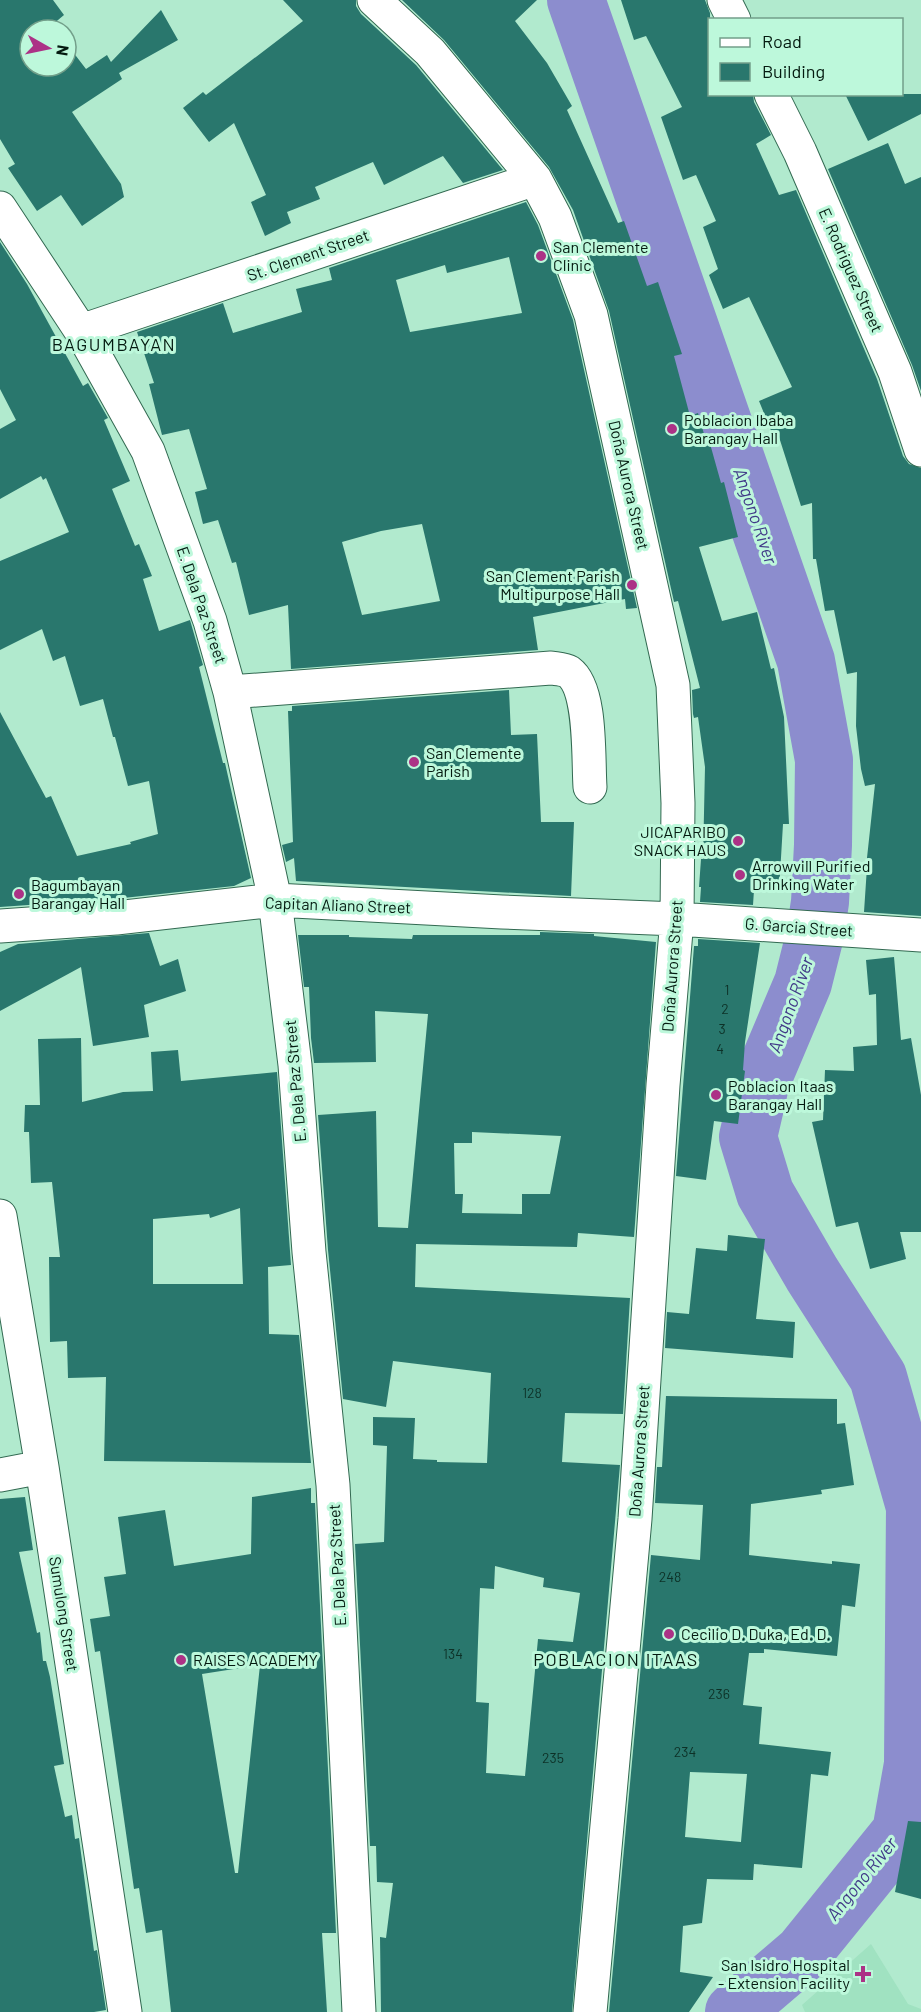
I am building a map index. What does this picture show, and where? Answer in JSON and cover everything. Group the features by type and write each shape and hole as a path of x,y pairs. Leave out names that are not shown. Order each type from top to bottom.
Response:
{"street":[{"name":"Doña Aurora Street","path":"374,0 430,52 535,179 555,217 591,315 673,685 678,802 677,919 663,1085 635,1519 590,2012"},
{"path":"724,0 733,18"},
{"name":"E. Rodriguez Street","path":"772,96 800,152 895,372 921,450"},
{"name":"St. Clement Street","path":"81,331 535,179"},
{"name":"E. Dela Paz Street","path":"0,208 81,331 148,451 210,621 230,692 276,900 295,1065 309,1252 333,1485 359,2012"},
{"path":"230,692 551,668 567,670 577,681 585,706 590,787"},
{"name":"Capitan Aliano Street","path":"0,926 116,918 276,900 677,919"},
{"name":"G. Garcia Street","path":"677,919 921,935"},
{"name":"Sumulong Street","path":"0,1216 42,1467 125,2012"},
{"path":"0,1474 42,1467"}],"shaded area":[{"name":"San Isidro Hospital - Extension Facility","path":"871,1944 908,2004 921,2009 921,2012 805,2012 802,2005"}],"building":[{"path":"0,0 53,0 64,15 60,18 18,18 18,78 78,78 78,59 86,69 107,55 111,62 161,10 178,40 119,73 122,79 72,112 121,184 124,197 82,226 61,195 37,211 8,168 15,164 0,139"},
{"path":"283,0 356,0 356,6 361,14 416,65 503,170 463,183 443,156 384,185 373,162 315,187 320,199 287,212 291,223 265,236 251,202 266,195 234,123 209,142 183,108 203,92 206,95 303,21"},
{"path":"402,0 537,0 515,21 547,63 572,106 567,110 618,223 624,221 647,286 658,282 682,354 674,356 690,416 698,413 704,434 707,433 721,483 724,482 738,537 699,547 722,621 757,612 771,669 774,668 784,717 789,824 783,824 779,891 754,890 753,905 700,902 705,767 698,717 694,718 693,714 692,690 700,688 678,601 674,602 609,311 573,210 549,167 444,40"},
{"path":"621,0 705,0 710,13 710,18 708,18 708,96 753,96 754,102 771,135 756,144 779,195 796,190 877,379 903,456 909,464 921,468 921,916 864,912 866,867 875,784 865,786 861,769 856,726 857,672 847,674 834,610 825,611 816,559 813,559 812,503 801,506 779,437 774,438 759,401 792,387 749,297 723,309 709,275 718,269 703,227 716,221 696,175 683,180 661,117 682,107 646,36 634,40"},
{"path":"921,94 921,114 868,141 846,96"},
{"path":"888,143 905,184 921,177 921,391 828,169"},
{"path":"526,202 538,225 573,320 637,608 626,609 625,599 533,617 538,650 291,669 288,605 249,615 236,562 232,563 218,520 203,524 195,492 207,489 189,429 162,435 149,384 154,383 137,332 223,303 233,333 302,312 296,289 332,280 329,268","holes":["509,257 522,313 410,332 396,280 445,265 447,273","422,524 440,601 362,615 342,542 381,531"]},
{"path":"0,242 27,284 83,386 88,383 108,418 104,420 130,481 112,489 135,546 139,544 152,576 143,579 159,631 190,620 203,665 199,667 223,763 225,763 251,878 234,886 114,899 0,907 0,712 46,798 51,796 77,856 131,844 130,842 158,834 149,781 128,786 103,699 80,706 65,656 53,661 42,629 0,650 0,561 69,532 46,478 43,480 41,476 0,499 0,429 16,420 0,389"},
{"path":"509,690 511,735 537,734 541,822 574,822 571,896 296,881 294,858 286,862 282,845 293,842 288,711 292,711 292,706"},
{"path":"540,932 594,934 594,936 656,942 634,1237 578,1233 577,1247 416,1244 415,1287 630,1298 623,1414 565,1413 562,1462 620,1465 572,2012 381,2012 380,1937 386,1938 393,1883 377,1882 376,1846 370,1846 355,1544 384,1542 387,1446 373,1445 373,1417 415,1418 413,1459 487,1463 491,1373 393,1361 386,1407 343,1399 328,1250 318,1115 376,1111 378,1227 408,1228 428,1014 375,1011 376,1062 314,1063 309,987 304,987 298,935 412,939 413,935 540,935","holes":["472,1132 561,1136 550,1194 522,1194 522,1214 462,1213 463,1194 455,1194 454,1143 472,1143","495,1566 544,1578 543,1587 580,1593 573,1642 538,1639 525,1776 486,1773 489,1703 476,1702 480,1588 494,1589"]},
{"path":"149,933 160,966 178,959 186,991 144,1005 149,1037 93,1046 81,967 0,1011 0,952 18,944"},
{"path":"698,939 760,943 745,1042 743,1070 745,1071 738,1124 714,1121 706,1180 676,1176 694,946 698,946"},
{"path":"894,957 901,1040 911,1038 921,1095 921,1232 900,1232 906,1259 870,1269 858,1222 836,1227 812,1122 823,1120 825,1070 854,1071 853,1047 877,1045 876,994 869,995 866,960"},
{"path":"81,1038 82,1102 123,1092 153,1091 151,1052 178,1050 181,1081 277,1072 291,1265 268,1267 269,1334 299,1335 311,1463 104,1461 106,1377 68,1378 67,1341 50,1342 49,1257 60,1257 52,1182 31,1183 29,1132 24,1132 25,1105 40,1105 38,1039","holes":["240,1208 243,1284 153,1284 153,1219 209,1214 210,1218"]},
{"path":"728,1235 765,1239 756,1319 795,1322 793,1358 665,1348 667,1312 689,1314 696,1248 727,1251"},
{"path":"666,1396 837,1399 837,1424 845,1423 854,1485 821,1490 822,1494 751,1504 749,1555 832,1564 832,1561 860,1564 855,1607 842,1605 837,1656 764,1649 764,1653 749,1653 743,1705 762,1707 759,1744 831,1752 828,1776 811,1774 802,1868 754,1864 753,1880 707,1879 702,1923 683,1926 680,1972 713,1977 689,2012 609,2012 651,1555 700,1560 703,1505 655,1503 657,1467 662,1467","holes":["690,1772 747,1774 741,1842 685,1837"]},
{"path":"311,1488 311,1503 315,1503 336,1933 322,1933 327,2012 171,2012 162,1930 146,1933 139,1888 134,1889 100,1651 95,1652 90,1619 110,1616 104,1577 126,1574 118,1517 165,1510 174,1566 251,1554 252,1497","holes":["260,1665 238,1873 235,1873 202,1674"]},
{"path":"25,1497 33,1550 19,1552 37,1633 40,1632 43,1661 46,1661 50,1677 64,1764 54,1766 65,1817 72,1815 75,1839 79,1838 94,1951 97,1950 106,2010 94,2012 0,2012 0,1499"},
{"path":"908,1821 921,1822 921,1899 895,1892"}],"waterway":[{"name":"Angono River","path":"576,0 806,661 824,760 823,845 820,902 815,935 803,983 760,1085 748,1137 765,1193 812,1274 878,1377 915,1507 913,1764 901,1832 803,1953 734,2012"}],"place":[{"name":"San Clemente Clinic","path":"541,256"},
{"name":"Poblacion Ibaba Barangay Hall","path":"672,429"},
{"name":"San Clement Parish Multipurpose Hall","path":"632,585"},
{"name":"San Clemente Parish","path":"414,762"},
{"name":"JICAPARIBO SNACK HAUS","path":"738,841"},
{"name":"Arrowvill Purified Drinking Water","path":"740,875"},
{"name":"Bagumbayan Barangay Hall","path":"19,894"},
{"name":"Poblacion Itaas Barangay Hall","path":"716,1095"},
{"name":"Cecilio D. Duka, Ed. D.","path":"669,1634"},
{"name":"RAISES ACADEMY","path":"181,1660"},
{"name":"San Isidro Hospital - Extension Facility","path":"863,1974"}],"district":[{"name":"BAGUMBAYAN","path":"114,345"},
{"name":"POBLACION ITAAS","path":"616,1660"}]}
